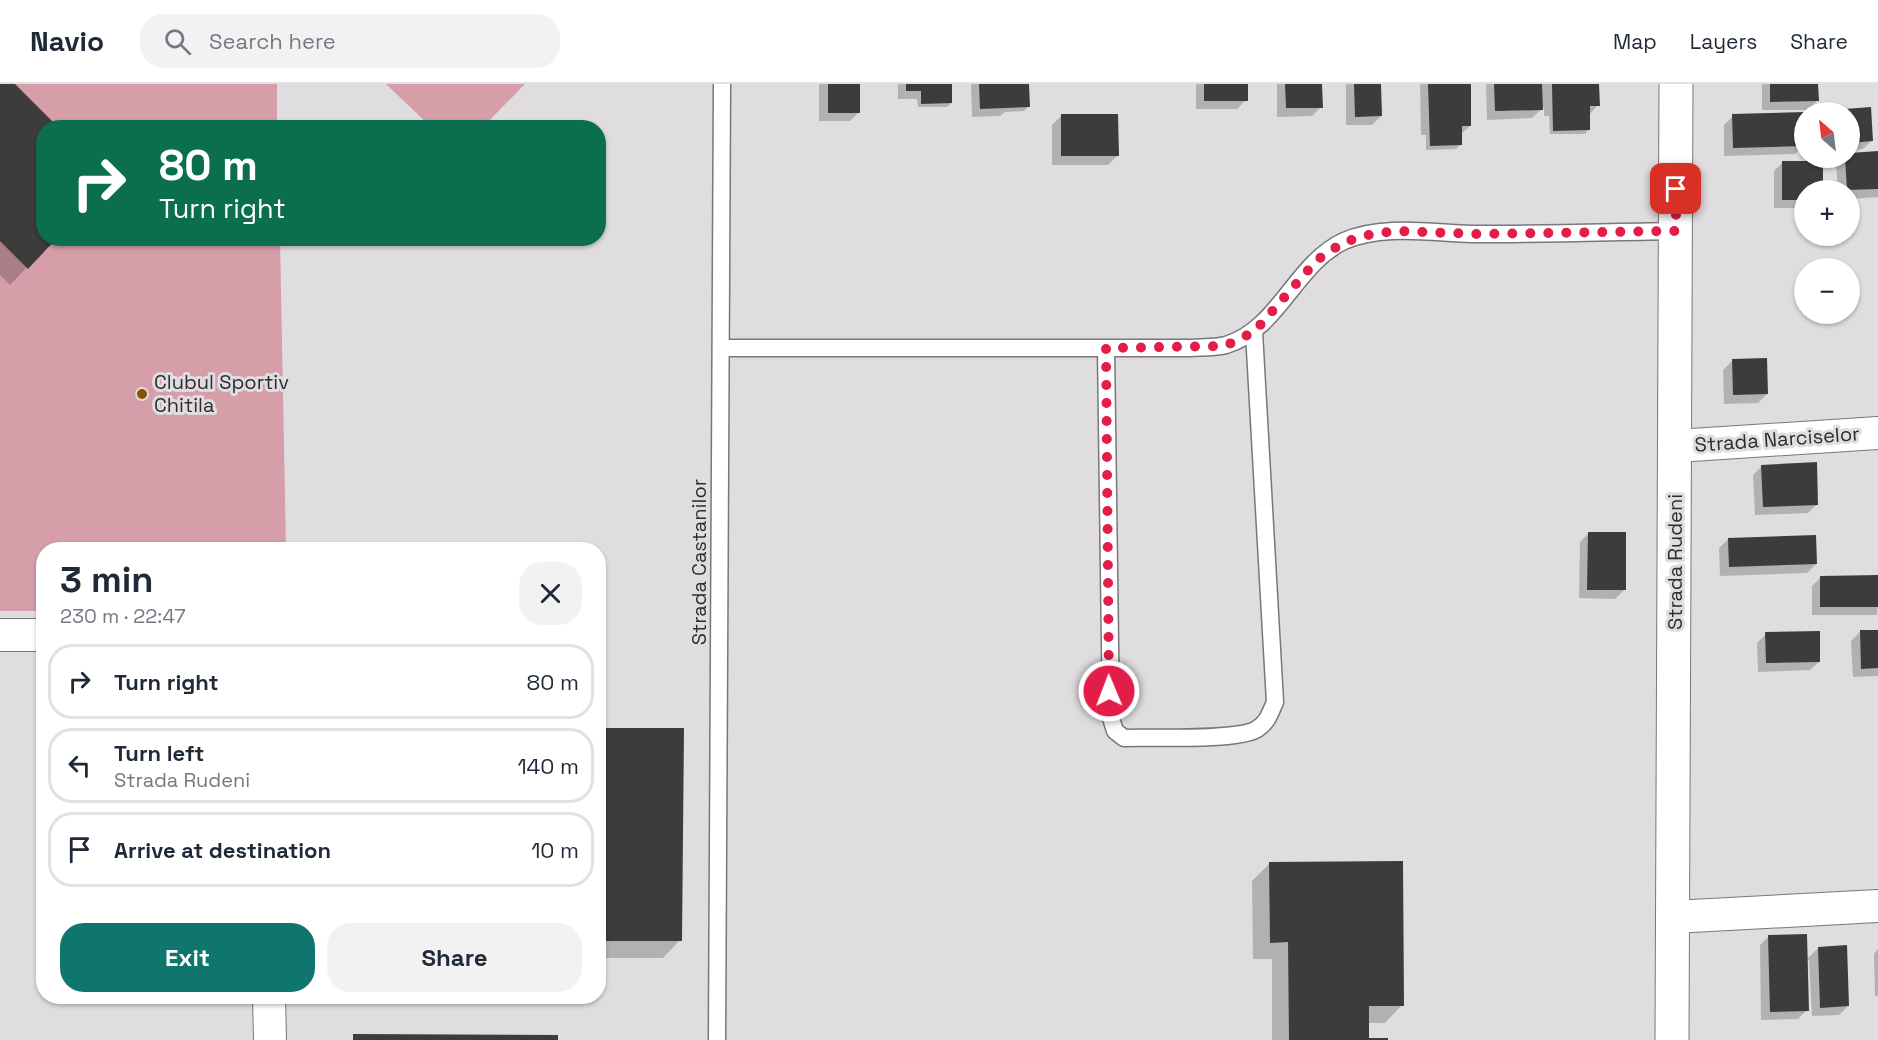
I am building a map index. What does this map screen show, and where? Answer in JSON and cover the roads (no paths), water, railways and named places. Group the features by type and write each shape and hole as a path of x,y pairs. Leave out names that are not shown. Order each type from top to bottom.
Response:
{"street":[{"name":"Strada Rudeni","path":"1672,1040 1676,84"},
{"name":"Strada Narciselor","path":"1676,446 1878,433"},
{"path":"0,635 36,635"},
{"path":"1673,918 1878,906"},
{"path":"269,1004 270,1040"}],"lane":[{"name":"Strada Castanilor","path":"717,1040 722,84"},
{"path":"721,348 1225,346 1254,332 1317,260 1344,242 1369,235 1395,231 1477,234 1676,231"},
{"path":"1106,348 1111,718 1115,731 1124,738 1235,736 1256,730 1267,721 1275,702 1254,332"}],"place":[{"name":"Clubul Sportiv Chitila","path":"142,394"}]}
